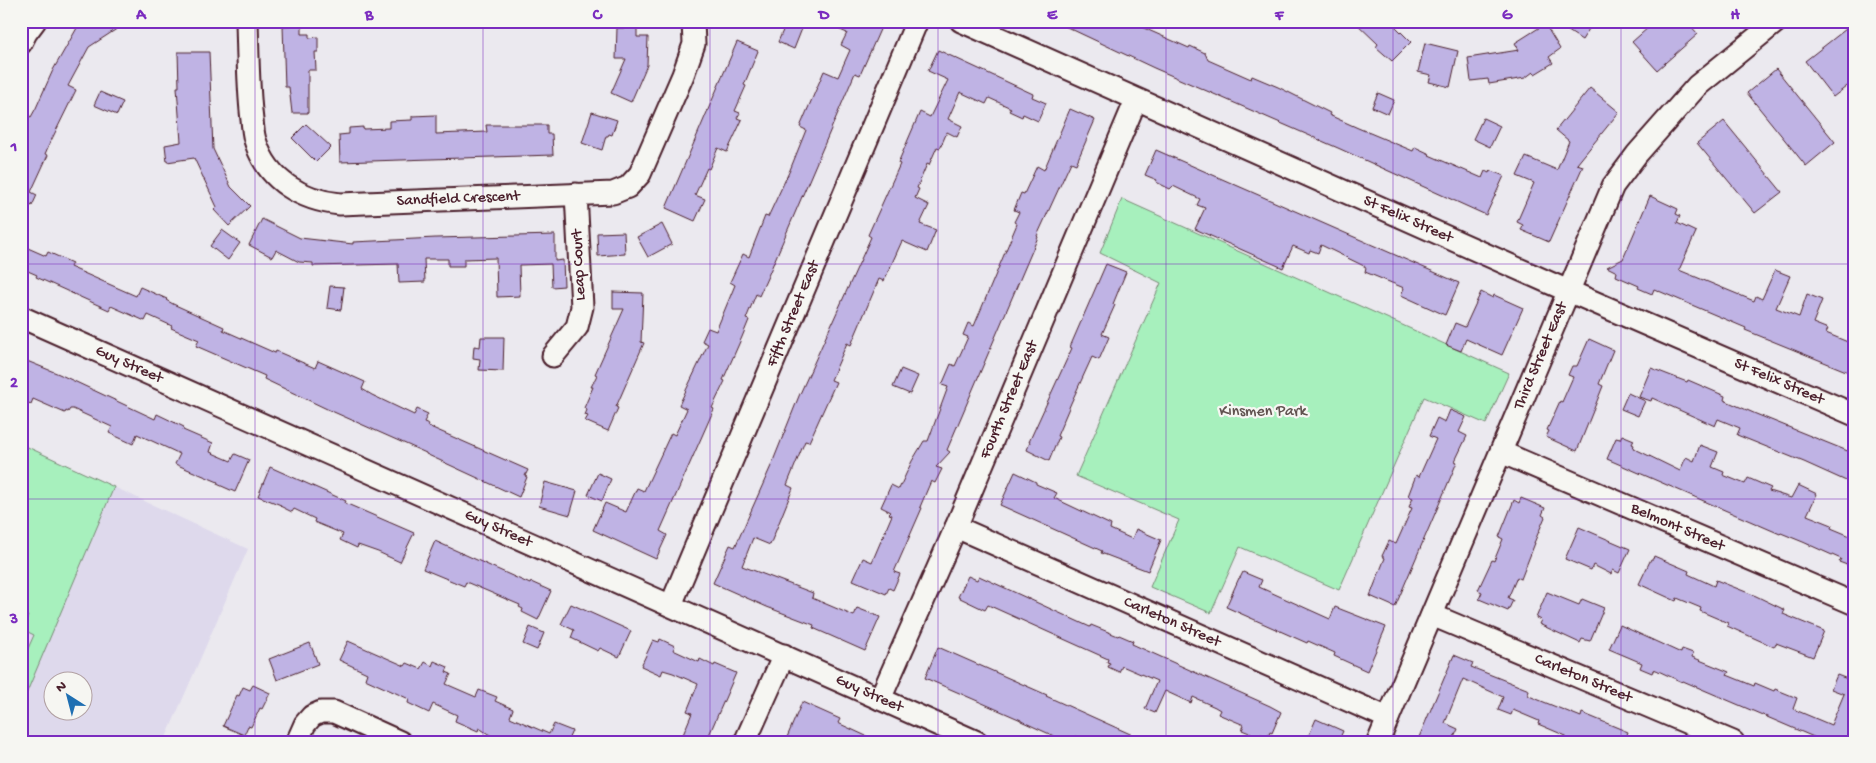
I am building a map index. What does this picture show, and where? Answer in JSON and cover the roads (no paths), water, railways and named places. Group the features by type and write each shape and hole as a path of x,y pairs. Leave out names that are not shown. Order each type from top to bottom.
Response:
{"street":[{"path":"21,43 35,21"},
{"name":"Sandfield Crescent","path":"247,21 250,106 255,142 266,164 286,186 305,197 340,204 613,193 621,190 636,181 640,174 683,75 694,44 693,21"},
{"name":"Fifth Street East","path":"671,605 917,21"},
{"name":"St Felix Street","path":"960,21 1569,291 1855,415"},
{"name":"Third Street East","path":"1378,742 1612,186 1636,154 1697,86 1778,21"},
{"name":"Fourth Street East","path":"880,699 956,527 1136,100"},
{"name":"Leap Court","path":"553,356 577,327 582,307 576,194"},
{"name":"Guy Street","path":"21,317 976,742"},
{"name":"Belmont Street","path":"1501,452 1855,604"},
{"name":"Carleton Street","path":"956,527 1388,718"},
{"name":"Carleton Street","path":"1432,615 1733,742"},
{"path":"745,742 784,655"},
{"path":"297,742 304,724 312,716 321,712 334,712 400,742"}],"park label":[{"name":"Kinsmen Park","path":"1263,412"}]}
